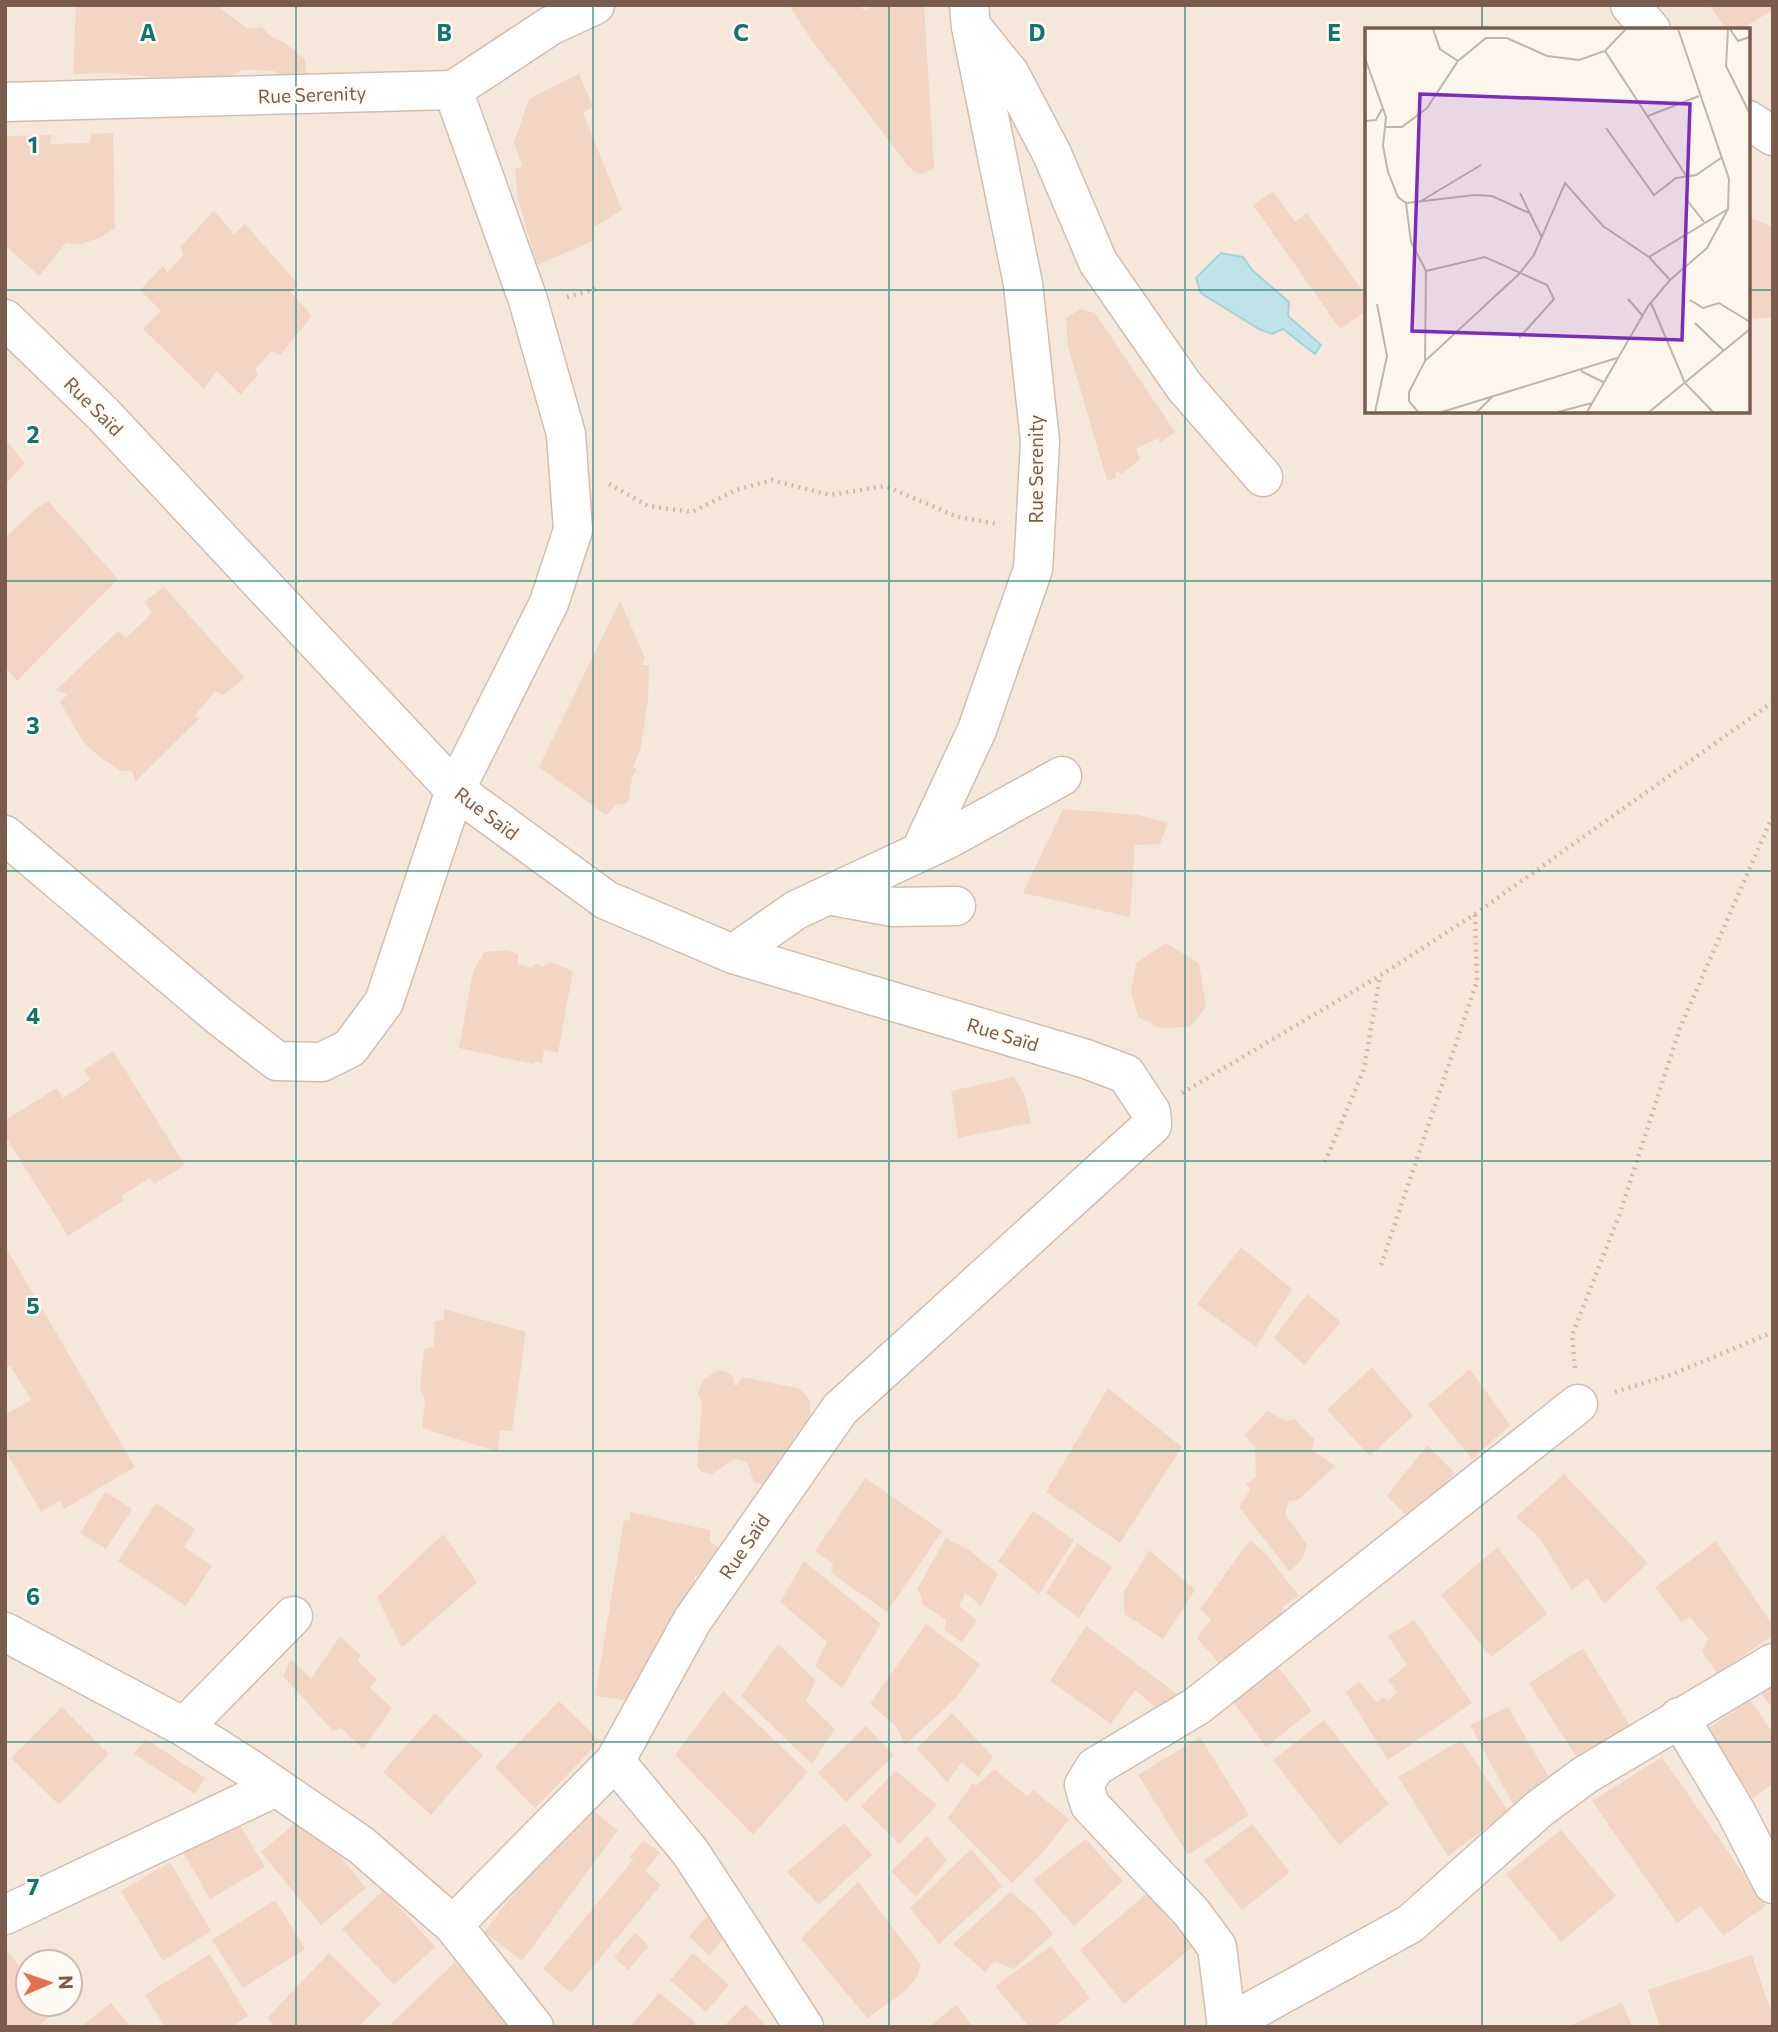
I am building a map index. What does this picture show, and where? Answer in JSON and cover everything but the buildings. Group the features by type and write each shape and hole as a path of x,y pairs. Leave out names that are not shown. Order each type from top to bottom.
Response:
{"street":[{"path":"5,835 219,1016 277,1061 322,1062 350,1048 384,1002 455,790 549,603 573,530 566,434 528,300 453,90 550,26 595,5"},
{"path":"1630,5 1649,28"},
{"name":"Rue Serenity","path":"970,16 1010,74 1052,154 1098,262 1184,387 1263,477"},
{"name":"Rue Serenity","path":"920,852 976,730 1032,569 1035,536 1040,441 1023,284 970,16"},
{"name":"Rue Serenity","path":"5,102 453,90"},
{"path":"1750,121 1773,136"},
{"name":"Rue Saïd","path":"5,319 103,414 455,790 606,900 733,954 1086,1059 1126,1074 1151,1112 1152,1125 840,1409 692,1621 615,1762 453,1925"},
{"path":"733,954 796,910 920,852 1062,776"},
{"path":"828,895 893,907 956,906"},
{"path":"1578,1404 1198,1706 1095,1767 1084,1785 1090,1805 1192,1913 1217,1947 1226,2026 1410,1924 1539,1808 1585,1775 1773,1663"},
{"path":"184,1727 293,1616"},
{"path":"5,1632 184,1727 361,1845 453,1925 534,2027"},
{"path":"1679,1717 1736,1812 1773,1884"},
{"path":"615,1762 691,1853 804,2027"},
{"path":"5,1916 276,1787"}],"path":[{"path":"569,472 585,472 648,506 692,512 736,490 772,480 830,495 885,486 958,517 990,522 1035,536"},
{"path":"1151,1112 1381,975 1475,914 1773,702"},
{"path":"1773,815 1680,1028 1619,1216 1572,1335 1578,1404 1673,1374 1773,1332"},
{"path":"1381,1265 1477,981 1475,914"},
{"path":"1325,1162 1364,1069 1381,975"}],"shaded area":[{"path":"5,5 1773,5 1773,2027 5,2027"}],"water":[{"path":"1221,253 1243,257 1252,270 1289,302 1288,316 1321,345 1315,354 1283,329 1272,334 1259,329 1201,293 1196,278"}]}
